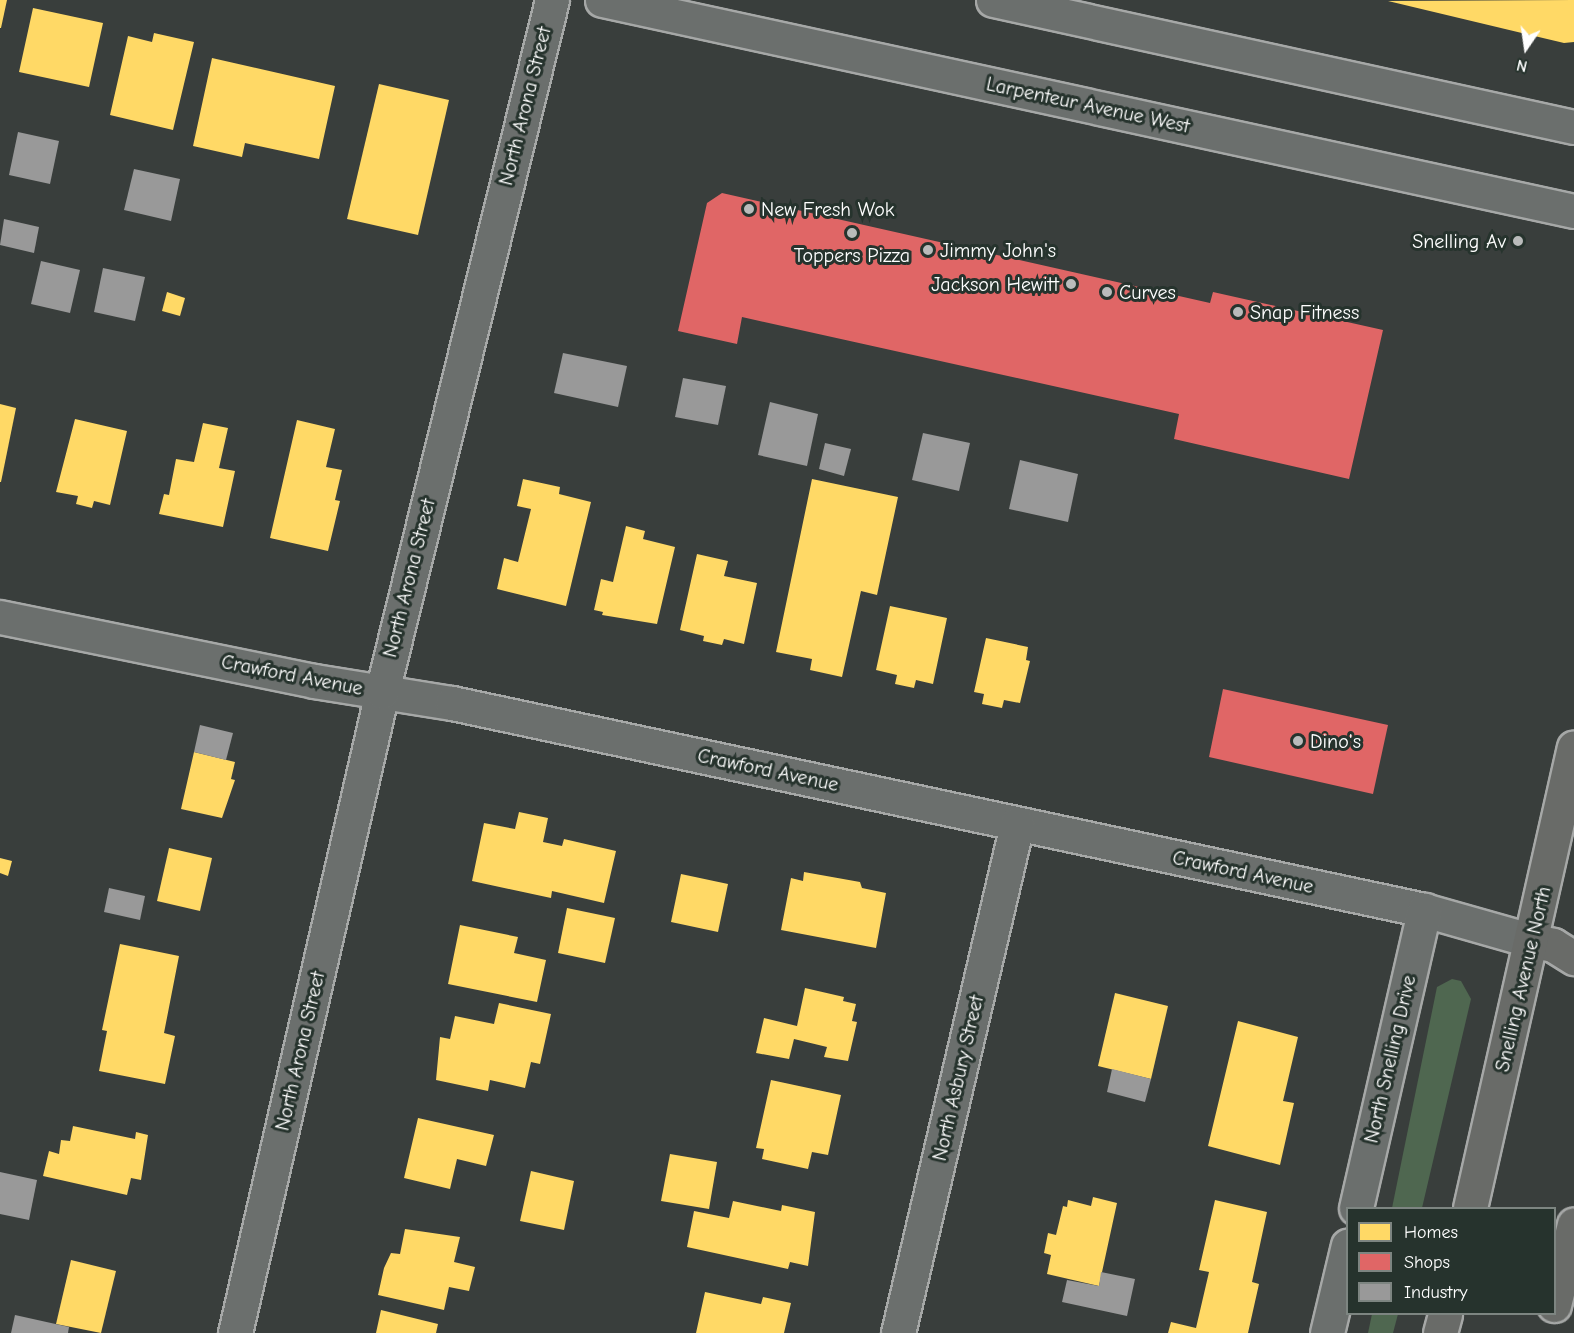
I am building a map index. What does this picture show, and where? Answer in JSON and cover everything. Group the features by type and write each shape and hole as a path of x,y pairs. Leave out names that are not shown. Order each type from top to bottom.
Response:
{"main road":[{"name":"Snelling Avenue North","path":"1470,1207 1533,941 1574,748"},
{"path":"1533,941 1553,945 1574,958"},
{"path":"1556,1297 1574,1224"},
{"path":"1440,1333 1445,1315"},
{"path":"1548,1333 1552,1315"}],"street":[{"name":"North Arona Street","path":"235,1333 382,692 552,0"},
{"name":"Larpenteur Avenue West","path":"602,0 1574,211"},
{"path":"993,0 1574,127"},
{"name":"Crawford Avenue","path":"0,617 382,692 452,703 1424,910 1533,941"},
{"name":"North Asbury Street","path":"898,1333 1017,824"},
{"name":"North Snelling Drive","path":"1356,1207 1424,910"},
{"path":"1328,1333 1346,1250"}],"green space":[{"path":"1452,979 1461,981 1471,999 1422,1207 1392,1207 1437,987"},
{"path":"1372,1315 1398,1315 1393,1333 1368,1333"}],"building: Homes":[{"path":"0,0 7,0 1,28 0,28"},
{"path":"1574,0 1574,42 1564,43 1388,1"},
{"path":"33,8 103,23 89,87 19,72"},
{"path":"154,33 194,42 173,130 110,115 128,36 152,42"},
{"path":"212,58 335,86 319,159 245,143 242,157 193,146"},
{"path":"379,84 449,100 418,235 347,219"},
{"path":"167,292 185,298 180,316 162,311"},
{"path":"0,404 16,408 1,482 0,482"},
{"path":"75,419 127,431 110,505 94,501 92,508 76,504 78,496 56,492"},
{"path":"297,420 335,429 326,467 342,470 335,500 340,501 328,551 270,538"},
{"path":"203,423 228,428 219,468 235,471 223,527 159,514 164,494 169,495 176,459 194,462"},
{"path":"523,479 560,487 559,494 591,502 566,606 497,589 504,558 518,562 531,509 517,506"},
{"path":"812,479 898,497 877,595 861,591 842,677 810,670 812,659 776,652"},
{"path":"626,526 645,531 643,539 675,547 657,624 602,615 603,612 594,610 601,579 613,582"},
{"path":"697,554 728,561 724,576 757,583 744,644 724,639 722,645 703,641 704,636 680,630"},
{"path":"890,606 947,618 933,684 916,680 914,688 895,684 897,675 876,670"},
{"path":"986,638 1028,647 1026,660 1030,661 1020,703 1004,700 1002,708 982,704 984,694 974,692"},
{"path":"194,752 235,762 231,779 235,780 222,818 181,809"},
{"path":"519,812 548,818 543,842 562,846 564,839 616,851 604,903 552,891 551,898 472,881 484,823 515,829"},
{"path":"169,848 212,858 200,911 157,901"},
{"path":"0,858 12,861 8,876 0,873"},
{"path":"804,872 860,882 862,888 886,893 876,948 781,930 791,878 803,881"},
{"path":"681,874 728,884 718,932 671,922"},
{"path":"567,908 615,918 605,963 558,953"},
{"path":"460,925 518,937 514,953 546,960 537,1002 448,984"},
{"path":"120,944 179,956 164,1033 175,1036 165,1084 99,1071 107,1031 102,1030"},
{"path":"805,988 844,997 843,1001 856,1004 852,1021 857,1022 848,1061 824,1057 827,1047 794,1039 789,1059 756,1053 764,1018 797,1026"},
{"path":"1115,993 1168,1006 1151,1079 1098,1066"},
{"path":"499,1003 551,1014 540,1064 531,1062 525,1088 490,1080 488,1091 436,1080 440,1037 450,1039 455,1016 494,1024"},
{"path":"1238,1021 1298,1037 1283,1101 1294,1103 1280,1165 1208,1146"},
{"path":"771,1080 841,1095 828,1155 812,1152 808,1169 762,1159 764,1149 756,1148"},
{"path":"418,1118 494,1135 486,1166 457,1159 450,1189 404,1178"},
{"path":"73,1126 135,1139 136,1132 148,1135 141,1180 131,1178 127,1195 43,1176 49,1151 59,1154 61,1140 70,1141"},
{"path":"670,1154 717,1162 709,1209 661,1201"},
{"path":"531,1171 574,1181 564,1230 520,1221"},
{"path":"1093,1197 1117,1203 1099,1286 1047,1274 1051,1255 1044,1253 1048,1233 1056,1235 1063,1206 1067,1207 1068,1200 1091,1206"},
{"path":"1215,1200 1267,1212 1252,1282 1259,1284 1248,1333 1168,1333 1171,1322 1196,1328 1209,1272 1199,1270"},
{"path":"733,1201 781,1211 782,1205 815,1212 808,1266 790,1262 788,1269 687,1247 694,1211 729,1218"},
{"path":"405,1229 460,1237 454,1262 475,1267 469,1291 449,1287 444,1310 378,1295 384,1268 391,1253 400,1254"},
{"path":"71,1260 116,1271 101,1333 56,1324"},
{"path":"705,1292 761,1304 763,1297 791,1303 784,1333 696,1333"},
{"path":"381,1310 438,1324 436,1333 376,1333"}],"building: Shops":[{"path":"722,193 1210,303 1213,292 1383,330 1349,479 1174,439 1179,414 742,317 737,344 678,331 707,203"},
{"name":"Dino's","path":"1223,689 1388,725 1373,794 1209,757"}],"building: Industry":[{"path":"18,132 59,141 50,184 9,175"},
{"path":"134,169 180,179 171,221 124,210"},
{"path":"4,219 39,227 34,253 0,245"},
{"path":"41,261 80,270 70,313 31,304"},
{"path":"103,268 145,277 135,321 94,312"},
{"path":"563,353 627,366 618,407 554,393"},
{"path":"683,378 726,386 718,425 675,417"},
{"path":"770,402 818,414 807,466 758,455"},
{"path":"923,433 970,443 959,491 912,480"},
{"path":"825,443 851,449 844,476 819,469"},
{"path":"1020,460 1078,474 1068,522 1009,509"},
{"path":"200,725 233,733 226,760 194,752"},
{"path":"109,888 145,896 140,920 104,912"},
{"path":"1112,1069 1151,1079 1145,1102 1107,1092"},
{"path":"0,1172 37,1180 29,1220 0,1214"},
{"path":"1101,1272 1135,1279 1127,1316 1062,1302 1067,1280 1099,1286"},
{"path":"15,1315 69,1327 68,1333 11,1333"}],"place":[{"name":"New Fresh Wok","path":"749,209"},
{"name":"Toppers Pizza","path":"852,233"},
{"name":"Snelling Av","path":"1518,241"},
{"name":"Jimmy John's","path":"928,250"},
{"name":"Jackson Hewitt","path":"1071,284"},
{"name":"Curves","path":"1107,292"},
{"name":"Snap Fitness","path":"1238,312"},
{"name":"Dino's","path":"1298,741"}]}
